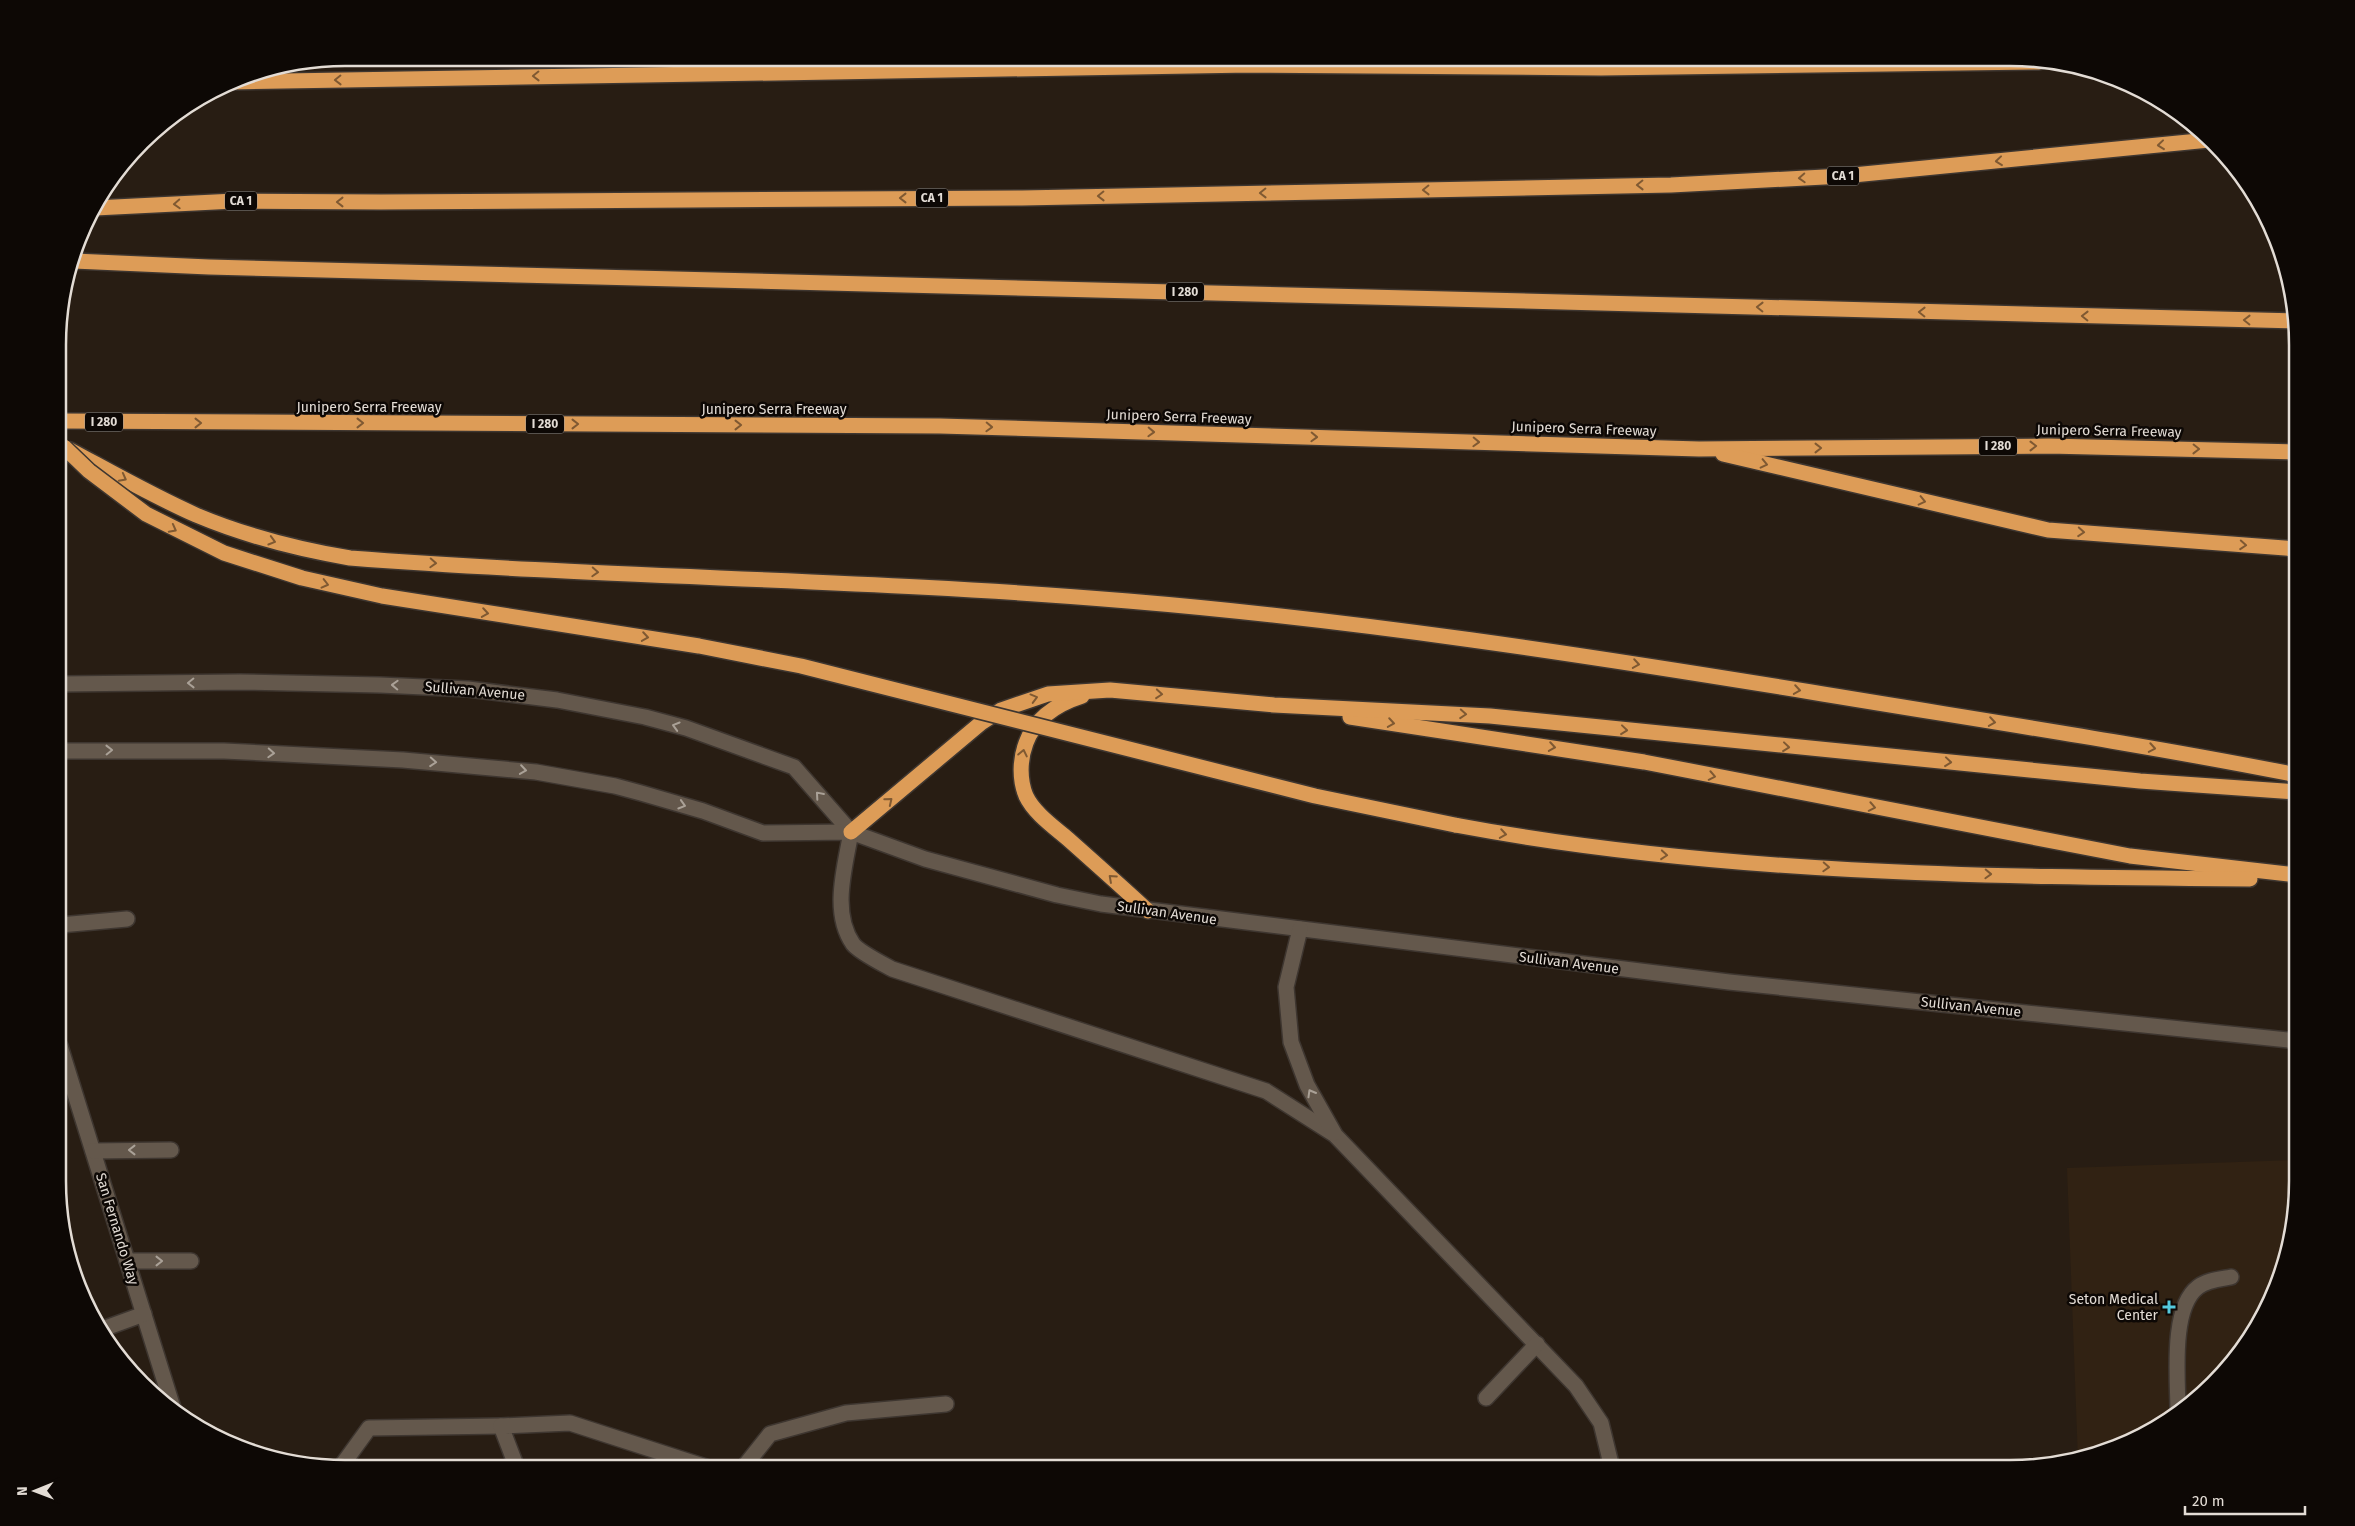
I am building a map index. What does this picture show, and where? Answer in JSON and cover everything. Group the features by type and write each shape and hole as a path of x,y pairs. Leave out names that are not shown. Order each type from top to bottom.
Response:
{"highway":[{"path":"253,82 1190,66"},
{"path":"1380,66 1639,68 1772,66"},
{"name":"CA 1","path":"103,208 235,201 380,202 1022,198 1671,185 1852,175 2200,141"},
{"name":"I 280","path":"79,261 258,268 2287,321"},
{"name":"Junipero Serra Freeway","path":"66,421 940,426 1699,449 2049,446 2289,452"},
{"path":"66,447 196,515 272,542 350,558 1118,600 1260,612 1401,629 1588,656 2145,746 2289,773"},
{"path":"66,449 102,482 146,514 224,553 302,578 382,596 699,646 801,666 1316,796 1455,825 1504,834 1640,853 1786,865 2077,877 2289,880"},
{"path":"1699,449 2048,530 2289,548"},
{"path":"851,832 981,723 1001,710 1048,694 1110,690 1274,704 1490,716 2140,781 2289,791"},
{"path":"1110,690 1068,700 1040,720 1028,736 1022,753 1023,783 1026,796 1043,817 1148,911"},
{"path":"1274,704 1644,762 2130,856 2289,874"}],"street":[{"name":"Sullivan Avenue","path":"66,684 240,682 380,685 468,689 557,700 669,724 728,742 794,767 851,832"},
{"name":"Sullivan Avenue","path":"66,751 224,751 506,768 615,786 696,809 763,833 851,832 925,859 1012,884 1057,895 1148,911 1729,982 2289,1040"},
{"path":"851,832 842,881 841,916 854,945 892,970 1266,1090 1335,1135 1576,1386 1601,1423 1610,1460"},
{"path":"66,924 127,918"},
{"path":"1300,929 1286,987 1291,1042 1306,1084 1335,1135"},
{"name":"San Fernando Way","path":"66,1065 170,1398"},
{"path":"93,1150 171,1150"},
{"path":"127,1261 191,1260"},
{"path":"2178,1403 2178,1341 2184,1308 2190,1296 2198,1287 2209,1282 2231,1277"},
{"path":"108,1327 144,1314"},
{"path":"1486,1398 1537,1344"},
{"path":"749,1460 770,1434 846,1412 946,1404"},
{"path":"346,1460 369,1428 570,1423 684,1460"},
{"path":"501,1426 514,1460"}],"shaded area":[{"name":"Seton Medical Center","path":"2289,1160 2288,1199 2279,1253 2268,1288 2242,1336 2220,1365 2194,1391 2165,1413 2117,1439 2078,1451 2067,1168"}],"place":[{"name":"Seton Medical Center","path":"2169,1307"}]}
